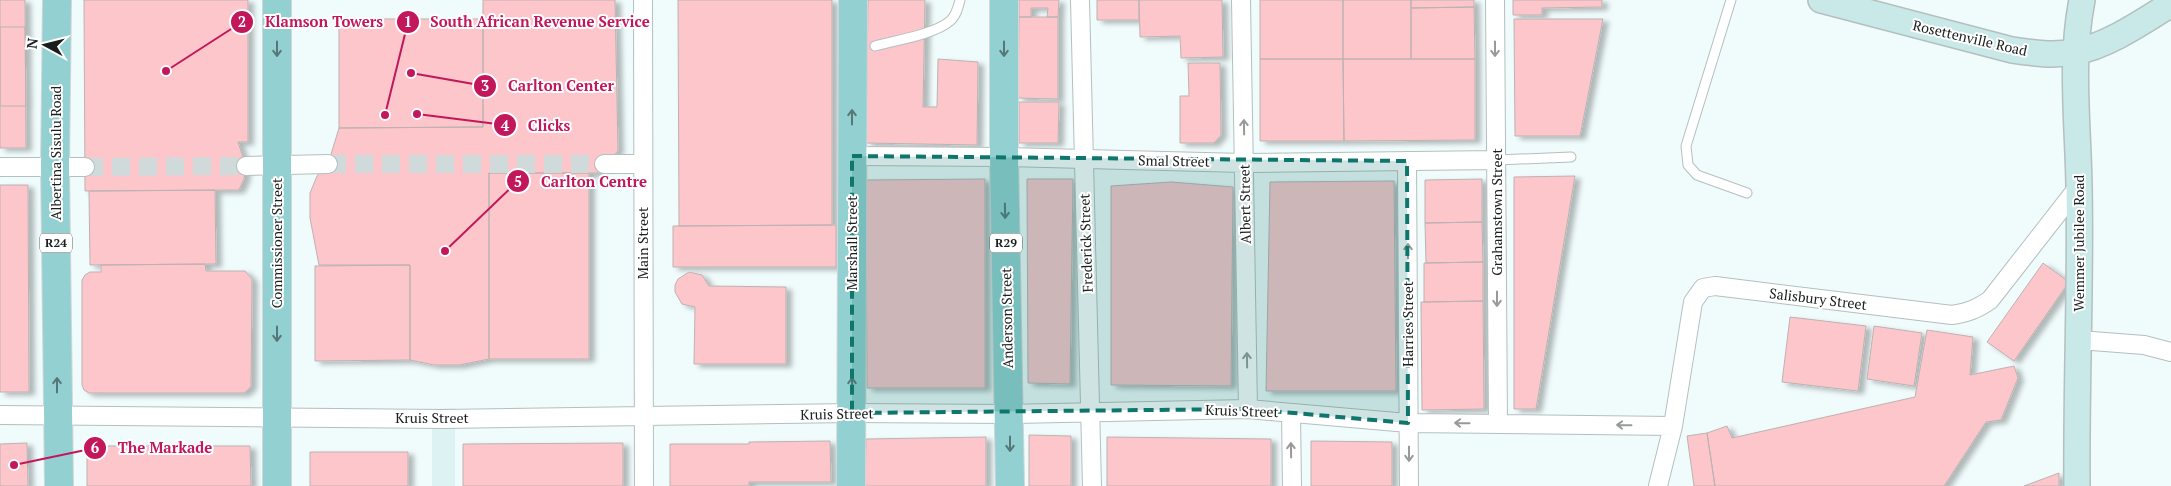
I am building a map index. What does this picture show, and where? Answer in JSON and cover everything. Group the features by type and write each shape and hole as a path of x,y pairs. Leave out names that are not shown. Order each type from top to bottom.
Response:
{"main road":[{"name":"Albertina Sisulu Road","path":"57,0 55,167 58,486"},
{"name":"Commissioner Street","path":"277,0 277,486"},
{"name":"Marshall Street","path":"852,486 853,0"},
{"name":"Anderson Street","path":"1004,0 1004,156 1010,486"}],"street":[{"name":"Main Street","path":"644,0 642,164 644,486"},
{"name":"Frederick Street","path":"1080,0 1092,486"},
{"name":"Albert Street","path":"1241,0 1248,409"},
{"name":"Grahamstown Street","path":"1495,0 1498,424"},
{"name":"Rosettenville Road","path":"1820,0 2012,50 2044,54 2075,52 2104,43 2171,4"},
{"name":"Wemmer Jubilee Road","path":"2077,486 2080,340 2079,186 2075,52 2082,0"},
{"name":"Smal Street","path":"852,156 1004,156 1084,160 1244,163 1496,160"},
{"name":"Harries Street","path":"1407,161 1409,486"},
{"path":"246,166 328,164"},
{"path":"604,164 642,164"},
{"path":"0,167 85,167"},
{"name":"Salisbury Street","path":"1658,486 1673,426 1692,302 1703,288 1715,286 1952,316 1966,313 1976,310 1990,300 2079,186"},
{"path":"2080,340 2144,345 2171,352"},
{"name":"Kruis Street","path":"0,415 277,418 644,417 852,413 1091,413 1248,409 1408,423 1673,426"},
{"path":"1291,413 1292,486"}],"lane":[{"path":"875,46 932,30 950,21 957,12 960,0"},
{"path":"1731,0 1686,146 1688,165 1697,174 1746,193"},
{"path":"1496,160 1571,157"}],"highlighted area":[{"path":"852,156 1407,161 1408,423 1248,409 852,413"}],"shaded area":[{"path":"455,408 455,486 432,486 432,409"}],"building":[{"path":"0,0 25,0 26,148 0,148"},
{"path":"84,0 248,0 248,142 238,142 246,166 244,179 239,190 85,191"},
{"path":"483,0 615,0 618,151 597,173 489,173 489,359 459,365 434,365 410,360 410,265 319,265 310,218 310,193 317,176 328,164 339,128 483,127"},
{"path":"678,0 832,0 832,225 679,226"},
{"path":"868,0 925,0 923,107 937,107 938,59 978,62 977,145 866,143"},
{"path":"1019,0 1059,0 1058,17 1047,17 1048,8 1031,8 1031,17 1019,17"},
{"path":"1097,0 1139,0 1139,20 1097,20"},
{"path":"1139,0 1222,0 1223,57 1181,58 1180,36 1140,37"},
{"path":"1260,0 1343,0 1343,59 1260,59"},
{"path":"1343,0 1411,0 1411,59 1343,59"},
{"path":"1411,0 1474,0 1474,7 1411,8"},
{"path":"1513,0 1602,0 1602,7 1542,8 1542,15 1513,15"},
{"path":"1474,7 1475,59 1411,59 1411,8"},
{"path":"1019,17 1058,17 1058,99 1018,98"},
{"path":"339,19 483,19 483,127 339,128"},
{"path":"1514,19 1603,19 1580,136 1515,136"},
{"path":"0,27 25,27 26,106 0,106"},
{"path":"1260,59 1343,59 1344,141 1260,141"},
{"path":"1343,59 1475,59 1475,140 1344,141"},
{"path":"1188,63 1220,63 1221,135 1214,143 1180,143 1180,96 1189,96"},
{"path":"1019,102 1059,102 1058,143 1019,143"},
{"path":"489,173 589,173 589,359 489,359"},
{"path":"1575,176 1536,409 1514,409 1514,177"},
{"path":"985,179 985,388 867,388 866,180"},
{"path":"1027,179 1073,179 1070,384 1028,383"},
{"path":"1482,179 1482,222 1425,223 1425,180"},
{"path":"1394,181 1396,391 1266,391 1270,182"},
{"path":"1171,182 1233,187 1231,386 1111,385 1111,186"},
{"path":"0,185 28,185 29,392 0,392"},
{"path":"215,190 216,264 90,265 89,191"},
{"path":"1482,222 1483,262 1426,263 1425,223"},
{"path":"836,225 836,267 673,267 673,226"},
{"path":"1483,262 1483,301 1424,302 1424,263"},
{"path":"2043,263 2069,282 2014,361 1987,342"},
{"path":"205,264 206,271 245,271 252,279 251,386 248,390 244,393 89,393 84,390 82,385 82,280 85,275 90,272 101,272 101,265"},
{"path":"410,265 410,360 315,361 315,266"},
{"path":"689,272 702,275 709,286 786,287 786,364 694,364 695,307 682,304 675,292 675,285 678,279"},
{"path":"1483,301 1484,409 1422,410 1421,302"},
{"path":"1790,317 1866,326 1858,391 1782,382"},
{"path":"1874,326 1922,333 1914,386 1867,379"},
{"path":"1927,330 1973,337 1970,375 2014,366 2018,378 2001,420 1986,422 1944,486 1715,486 1707,433 1727,426 1732,438 1915,397"},
{"path":"1707,433 1715,486 1694,486 1687,436"},
{"path":"1029,435 1071,436 1071,486 1029,486"},
{"path":"986,437 986,486 865,486 866,439"},
{"path":"1107,437 1271,439 1271,486 1107,486"},
{"path":"830,441 831,482 749,482 749,486 670,486 670,444"},
{"path":"1311,441 1392,442 1392,486 1311,486"},
{"path":"27,443 28,486 0,486 0,444"},
{"path":"623,443 623,486 463,486 463,444"},
{"path":"87,446 250,446 251,486 87,486"},
{"path":"310,452 408,452 408,486 310,486"},
{"path":"2059,473 2059,486 2024,486"}],"tunnel":[{"path":"328,164 604,164"},
{"path":"85,167 246,166"}],"place":[{"name":"Klamson Towers","path":"166,71"},
{"name":"Carlton Center","path":"411,73"},
{"name":"Clicks","path":"417,114"},
{"name":"South African Revenue Service","path":"385,115"},
{"name":"Carlton Centre","path":"445,251"},
{"name":"The Markade","path":"14,465"}]}
